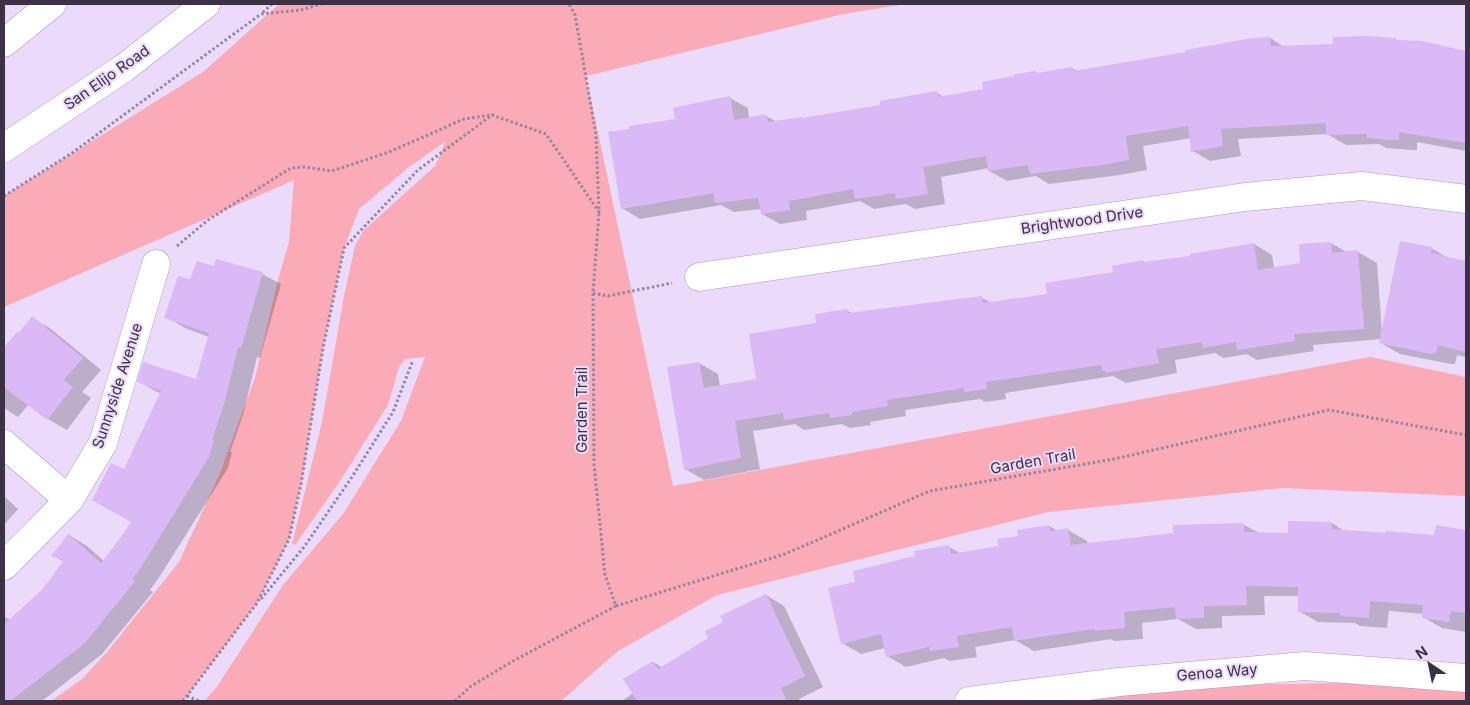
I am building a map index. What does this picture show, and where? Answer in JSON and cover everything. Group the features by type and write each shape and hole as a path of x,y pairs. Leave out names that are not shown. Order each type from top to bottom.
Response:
{"street":[{"path":"4,44 52,4"},
{"name":"San Elijo Road","path":"4,148 124,68 206,4"},
{"name":"Brightwood Drive","path":"700,277 1246,197 1362,186 1466,199"},
{"name":"Sunnyside Avenue","path":"4,566 69,500 103,443 156,264"},
{"path":"4,444 69,500"},
{"name":"Genoa Way","path":"970,701 1119,682 1304,666 1466,678"}],"path":[{"path":"4,196 72,153 272,4"},
{"path":"261,14 301,10 321,4"},
{"name":"Garden Trail","path":"569,4 575,15 596,135 599,212 594,293 594,464 605,575 616,606"},
{"path":"257,603 289,538 301,484 323,348 344,248 418,170 492,115"},
{"path":"156,264 208,220 291,168 304,167 332,171 389,152 464,119 492,115 546,134 599,212"},
{"path":"594,293 608,296 700,277"},
{"path":"183,701 257,603 304,547 352,477 393,412 413,360"},
{"name":"Garden Trail","path":"455,701 471,686 513,661 616,606 785,554 930,491 1114,459 1329,410 1466,435"},
{"path":"187,696 199,701"}],"shaded area":[{"path":"279,4 906,4 843,14 586,76 673,486 1370,357 1466,377 1466,496 1283,488 1048,512 717,595 618,651 561,701 204,701 216,688 283,585 343,514 401,421 425,357 405,359 399,367 388,405 338,484 295,545 292,544 322,422 344,296 355,246 363,231 435,166 446,141 409,167 359,209 344,248 323,348 301,484 289,539 257,603 183,701 51,701 82,679 108,651 179,562 220,473 255,378 289,242 294,180 4,307 4,196 203,72"},
{"path":"1348,683 1466,692 1466,701 1084,701 1213,685"}],"building":[{"path":"1366,36 1422,41 1466,51 1466,143 1399,132 1399,140 1367,138 1367,134 1326,135 1326,123 1221,129 1223,146 1191,152 1188,126 1126,136 1129,160 1101,165 1030,174 1028,165 988,171 986,156 923,167 928,194 896,199 895,193 855,199 853,189 789,201 790,210 761,214 758,198 715,203 714,193 621,209 608,132 629,129 629,126 675,119 673,108 681,106 730,96 734,120 766,114 768,122 880,105 880,101 937,91 938,97 983,89 982,82 1014,76 1014,74 1036,71 1037,73 1072,67 1073,71 1186,52 1185,50 1252,38 1270,37 1271,46 1333,44 1333,37"},
{"path":"1400,241 1432,247 1431,253 1466,261 1466,352 1438,345 1436,353 1431,354 1379,343"},
{"path":"1331,242 1332,253 1358,250 1364,329 1294,334 1295,341 1237,350 1236,342 1203,348 1202,342 1156,349 1159,363 1106,373 1102,371 1101,365 986,382 987,389 965,392 964,388 887,400 888,406 852,412 852,415 830,418 829,413 784,420 783,413 735,421 741,458 684,470 667,367 699,362 704,388 756,379 749,334 816,323 815,314 847,309 848,313 982,296 983,303 1047,294 1045,283 1113,272 1112,266 1143,260 1144,262 1190,256 1190,254 1254,243 1258,270 1300,263 1299,244"},
{"path":"216,259 263,272 241,348 238,347 209,457 132,579 135,581 84,644 10,701 4,701 4,624 42,590 64,560 51,556 68,534 101,563 131,522 92,500 111,463 124,469 161,391 137,382 143,362 196,379 209,333 164,318 178,276 190,279 197,261 214,266"},
{"path":"32,316 83,358 64,380 73,387 47,420 4,387 4,347 17,332 19,333"},
{"path":"1288,521 1332,522 1332,529 1386,533 1386,531 1434,535 1436,525 1466,530 1466,613 1451,611 1449,622 1422,618 1423,605 1370,601 1369,618 1340,616 1340,613 1298,612 1298,587 1246,586 1247,605 1204,606 1204,618 1176,619 1175,607 1124,612 1125,628 1094,631 1094,629 1014,641 1012,627 957,636 959,647 930,651 929,647 886,657 881,634 841,644 828,588 855,582 853,571 915,556 914,551 949,545 951,554 998,546 997,539 1018,536 1017,530 1049,525 1050,531 1068,528 1071,545 1173,533 1173,525 1244,523 1244,532 1288,533"},
{"path":"766,594 805,676 781,688 787,701 637,701 623,679 653,661 658,669 708,638 705,631 723,622 720,616"}]}
